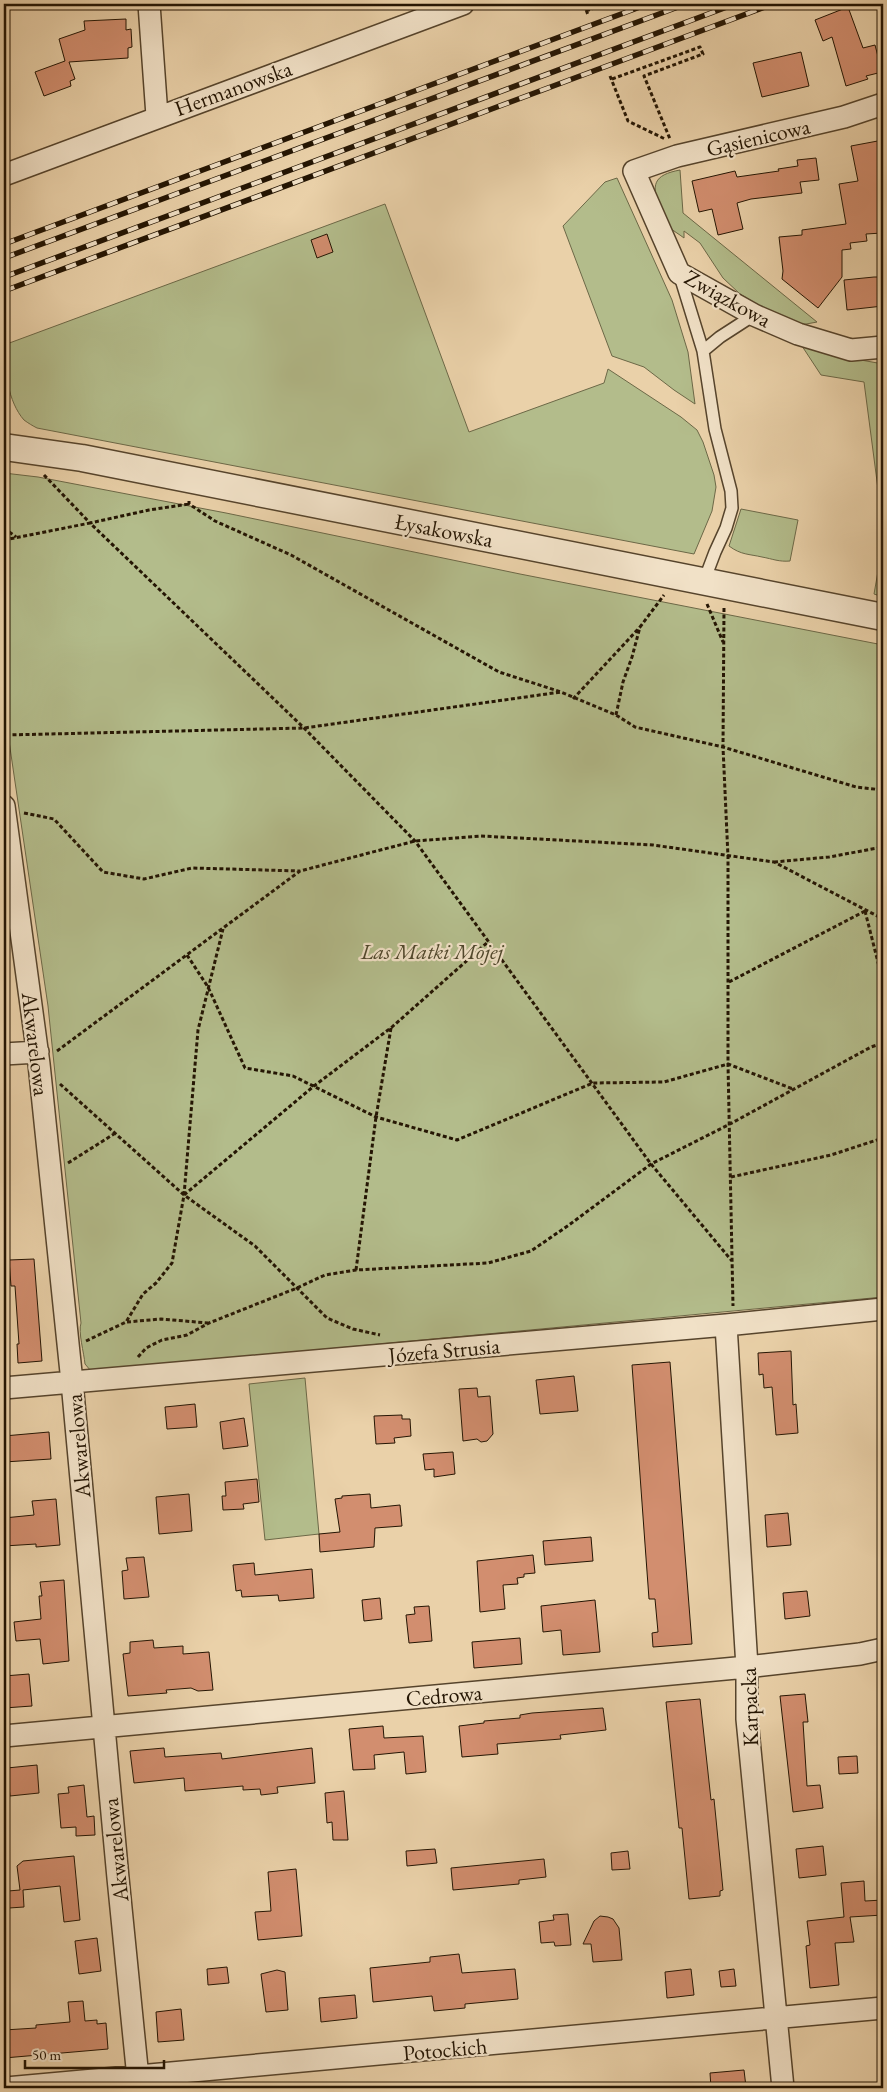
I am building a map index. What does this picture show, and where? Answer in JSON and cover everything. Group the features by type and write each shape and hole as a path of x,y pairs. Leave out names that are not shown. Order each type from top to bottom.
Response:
{"street":[{"path":"149,4 157,116"},
{"name":"Hermanowska","path":"4,175 157,116 462,4"},
{"name":"Gąsienicowa","path":"634,171 677,156 844,117 883,104"},
{"name":"Związkowa","path":"634,171 679,273 754,315 798,334 851,350 883,348"},
{"name":"Łysakowska","path":"4,447 91,460 706,592 883,617"},
{"name":"Akwarelowa","path":"11,809 44,1054 72,1382 139,2082"},
{"path":"4,1054 44,1054"},
{"name":"Józefa Strusia","path":"4,1388 726,1325 883,1309"},
{"name":"Karpacka","path":"726,1325 747,1667 747,1719 783,2088"},
{"name":"Cedrowa","path":"4,1736 747,1667 860,1654 883,1649"},
{"name":"Potockich","path":"6,2088 139,2082 883,2008"}],"lane":[{"path":"679,273 703,351 715,429 730,486 732,508 726,528 715,552 706,592"},
{"path":"703,351 720,337 754,315"}],"path":[{"path":"584,4 587,13 606,4"},
{"path":"700,46 703,54 644,76 670,140 628,121 611,78 700,46"},
{"path":"41,472 90,523 304,728 416,841 651,1164 732,1261"},
{"path":"189,499 189,504"},
{"path":"4,540 149,510 189,504 215,521 291,555 499,672 561,692 573,699 616,715 635,727 723,747 856,787 883,790"},
{"path":"4,528 16,538"},
{"path":"706,592 724,644"},
{"path":"573,699 640,627 664,594"},
{"path":"724,606 723,747 728,857 728,1064 733,1313 726,1325"},
{"path":"616,715 623,682 640,627"},
{"path":"6,735 304,728 561,692"},
{"path":"11,809 54,819 102,872 144,879 192,868 300,871 416,841 481,836 653,845 774,862 829,857 883,846"},
{"path":"774,862 883,919"},
{"path":"44,1054 187,955 300,871"},
{"path":"729,982 865,911"},
{"path":"865,911 883,982"},
{"path":"126,1322 143,1294 172,1263 184,1196 198,1030 224,928"},
{"path":"184,1196 314,1086 392,1027 489,941"},
{"path":"187,955 208,987 245,1068 293,1076 376,1117 458,1140 593,1083 664,1082 728,1064 794,1089"},
{"path":"356,1270 376,1117 392,1027"},
{"path":"132,1362 146,1348 162,1340 186,1335 209,1323 297,1288 325,1274 356,1270 488,1263 531,1251 651,1164 730,1124 871,1047 883,1044"},
{"path":"59,1083 184,1196 255,1246 327,1318 387,1338"},
{"path":"62,1167 114,1134"},
{"path":"731,1177 831,1155 883,1138"},
{"path":"79,1344 126,1322 161,1319 209,1323"}],"green space":[{"path":"680,170 683,213 817,322 801,325 777,316 740,294 723,278 700,243 684,231 684,238 668,226 657,200 656,182 664,175"},
{"path":"617,178 672,300 688,352 695,404 644,367 612,356 563,226 605,182"},
{"path":"385,204 469,432 604,383 608,369 681,417 697,430 703,442 716,487 712,511 694,554 37,428 24,420 14,404 8,385 4,345"},
{"path":"800,343 850,358 883,364 883,527 864,382 821,375"},
{"name":"Las Matki Mojej","path":"4,473 38,477 226,513 520,574 883,645 883,1297 91,1371 85,1364 81,1337 48,1006 4,707"},
{"path":"741,509 798,520 790,561 779,561 745,554 729,546"},
{"path":"883,543 883,597 874,594"},
{"path":"305,1378 319,1534 265,1540 249,1384"}],"building":[{"path":"848,7 863,48 875,45 882,72 866,76 868,79 846,86 832,37 823,41 815,20"},
{"path":"126,19 126,30 131,29 132,47 128,48 128,58 69,62 75,79 70,81 71,86 44,96 35,72 65,61 59,39 85,30 84,21"},
{"path":"801,52 809,86 762,97 753,63"},
{"path":"883,140 883,197 879,198 882,233 866,234 867,241 850,243 851,249 842,250 842,277 818,308 782,279 783,271 779,237 802,235 802,230 846,224 839,184 858,181 851,146"},
{"path":"816,158 819,180 800,182 802,193 751,199 737,203 743,229 718,235 712,209 699,212 692,181 735,171 737,177 779,171 778,169 798,166 797,160"},
{"path":"327,234 333,252 317,258 311,240"},
{"path":"883,277 883,306 847,310 844,280"},
{"path":"34,1259 42,1361 18,1363 17,1344 19,1344 15,1286 11,1286 9,1260"},
{"path":"791,1351 793,1405 796,1404 798,1433 776,1435 772,1387 764,1388 763,1374 759,1375 758,1353"},
{"path":"670,1362 692,1644 653,1647 652,1633 658,1632 655,1599 649,1599 632,1365"},
{"path":"574,1376 578,1411 540,1414 536,1380"},
{"path":"477,1388 478,1397 490,1396 493,1434 487,1441 481,1442 477,1439 463,1441 459,1389"},
{"path":"195,1404 197,1427 167,1429 165,1407"},
{"path":"402,1415 402,1419 410,1419 411,1436 394,1438 395,1443 376,1444 374,1416"},
{"path":"244,1418 248,1446 223,1449 220,1422"},
{"path":"49,1432 51,1459 4,1462 4,1436"},
{"path":"453,1452 455,1474 434,1477 434,1469 425,1470 423,1454"},
{"path":"257,1479 259,1502 243,1504 244,1509 223,1510 222,1496 226,1496 225,1482"},
{"path":"189,1494 192,1531 159,1534 156,1497"},
{"path":"370,1494 371,1508 400,1505 402,1526 375,1528 374,1547 320,1552 319,1534 340,1532 335,1499 342,1498 342,1496"},
{"path":"56,1499 60,1545 36,1547 36,1544 4,1546 4,1518 34,1515 32,1501"},
{"path":"788,1513 791,1545 767,1547 765,1515"},
{"path":"591,1537 593,1561 545,1565 543,1541"},
{"path":"533,1555 535,1573 524,1574 524,1577 517,1578 518,1584 503,1585 505,1609 480,1612 477,1561"},
{"path":"144,1557 149,1597 124,1599 122,1571 128,1570 126,1558"},
{"path":"254,1563 255,1575 312,1569 314,1598 279,1601 278,1595 242,1597 241,1590 236,1591 233,1565"},
{"path":"64,1580 69,1661 43,1664 40,1639 16,1641 14,1622 41,1619 39,1596 42,1596 40,1582"},
{"path":"807,1591 810,1616 785,1619 783,1593"},
{"path":"380,1598 382,1619 364,1621 362,1600"},
{"path":"595,1600 600,1652 563,1655 561,1630 543,1632 541,1606"},
{"path":"429,1606 432,1641 409,1643 406,1615 415,1614 414,1607"},
{"path":"520,1638 522,1664 474,1668 472,1642"},
{"path":"153,1640 154,1648 183,1646 183,1654 209,1652 213,1690 198,1691 191,1688 166,1690 167,1693 128,1696 123,1654 130,1653 130,1642"},
{"path":"29,1674 32,1706 4,1708 4,1676"},
{"path":"805,1694 808,1722 803,1722 807,1786 820,1785 823,1808 793,1812 780,1696"},
{"path":"700,1699 711,1800 714,1799 723,1890 720,1891 720,1896 689,1899 682,1828 679,1828 666,1702"},
{"path":"603,1708 606,1730 560,1735 561,1739 497,1744 498,1754 462,1757 459,1726 484,1723 484,1721 520,1718 520,1715 532,1713"},
{"path":"383,1726 384,1738 423,1736 426,1772 406,1774 404,1752 374,1755 375,1769 353,1770 349,1729"},
{"path":"164,1748 165,1757 221,1753 222,1759 312,1748 315,1783 277,1787 278,1793 261,1795 260,1789 243,1790 243,1786 185,1791 184,1778 134,1783 130,1751"},
{"path":"857,1756 858,1773 839,1774 838,1757"},
{"path":"37,1765 39,1793 10,1796 7,1768"},
{"path":"84,1785 87,1817 94,1816 95,1835 76,1836 76,1827 61,1828 58,1794 69,1793 68,1787"},
{"path":"344,1791 348,1840 333,1840 332,1822 327,1823 325,1793"},
{"path":"823,1846 826,1875 799,1878 796,1849"},
{"path":"435,1849 437,1863 407,1866 406,1851"},
{"path":"628,1851 630,1869 612,1870 611,1853"},
{"path":"74,1856 80,1920 64,1922 60,1886 23,1890 24,1907 9,1908 8,1891 20,1890 17,1866 23,1861"},
{"path":"544,1859 546,1877 519,1880 519,1884 453,1890 451,1868"},
{"path":"296,1869 302,1936 258,1940 255,1912 271,1911 268,1872"},
{"path":"864,1881 865,1901 883,1900 883,1915 850,1917 854,1942 835,1943 839,1985 810,1988 806,1946 810,1945 807,1921 844,1917 841,1883"},
{"path":"568,1914 571,1945 555,1946 554,1942 541,1943 539,1922 554,1920 553,1915"},
{"path":"600,1916 613,1919 619,1928 622,1960 593,1962 591,1944 583,1944 594,1921"},
{"path":"97,1938 101,1971 79,1974 75,1941"},
{"path":"459,1954 462,1973 515,1969 518,1999 465,2004 465,2008 434,2011 432,1996 373,2002 370,1968 430,1962 430,1957"},
{"path":"227,1967 229,1983 208,1985 207,1969"},
{"path":"691,1969 694,1995 667,1998 665,1972"},
{"path":"734,1969 736,1986 721,1987 719,1971"},
{"path":"277,1970 285,1972 288,2010 266,2012 261,1974"},
{"path":"355,1995 357,2018 321,2022 319,1998"},
{"path":"83,2001 85,2021 97,2020 97,2024 106,2023 108,2049 4,2058 4,2030 36,2028 36,2025 70,2022 68,2002"},
{"path":"181,2009 184,2040 158,2042 156,2012"},
{"path":"744,2070 746,2087 711,2088 710,2073"}],"railway":[{"path":"4,244 648,4"},
{"path":"4,258 686,4"},
{"path":"4,277 735,4"},
{"path":"4,291 773,4"}]}
